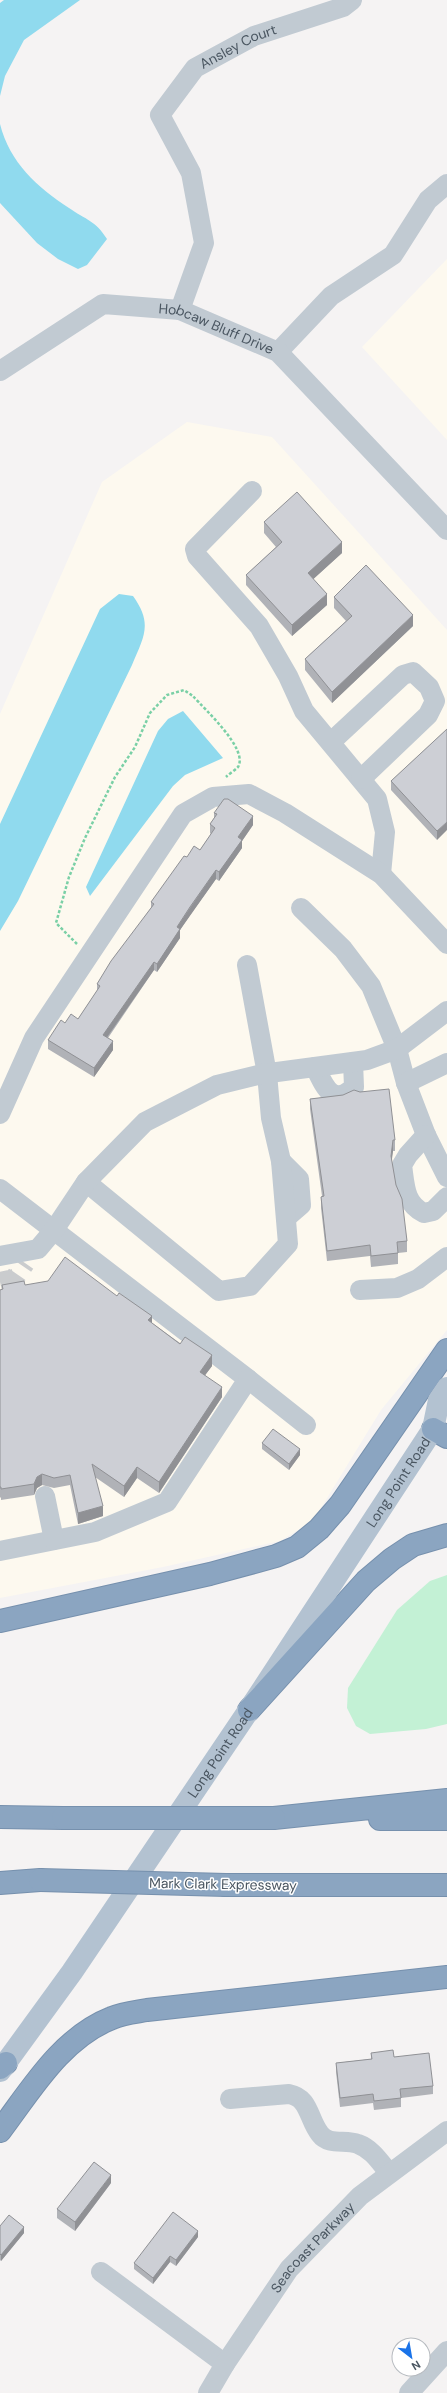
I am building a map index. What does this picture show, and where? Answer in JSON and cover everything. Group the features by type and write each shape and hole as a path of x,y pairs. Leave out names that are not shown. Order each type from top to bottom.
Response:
{"highway":[{"path":"0,1621 210,1574 276,1556 297,1546 319,1529 340,1505 447,1350"},
{"path":"249,1710 372,1577 412,1545 447,1535"},
{"path":"274,1818 447,1800"},
{"path":"0,1817 447,1819"},
{"name":"Mark Clark Expressway","path":"0,1880 226,1885 447,1885"},
{"path":"0,1883 40,1880"},
{"path":"0,2131 47,2068 66,2047 89,2030 112,2017 148,2010 447,1977"}],"main road":[{"name":"Long Point Road","path":"2,2068 72,1972 249,1710 442,1430 439,1400 447,1388"}],"street":[{"name":"Ansley Court","path":"180,310 204,243 191,173 160,115 195,68 254,36 343,7 352,0"},
{"path":"278,352 331,296 394,255 428,200 447,184"},
{"name":"Hobcaw Bluff Drive","path":"0,371 103,304 180,310 278,352 447,530"},
{"path":"252,491 195,549 197,556 259,626 288,676 304,711 377,799 385,832 381,874"},
{"path":"331,742 403,675 414,672 429,687 435,701 428,715 361,779"},
{"path":"0,1114 34,1038 183,814 213,797 249,794 285,813 381,874 447,944"},
{"path":"301,908 343,949 372,986 397,1049 406,1083 426,1134 446,1175"},
{"path":"86,1182 219,1291 250,1286 288,1244 281,1161 271,1118 267,1074 247,965"},
{"path":"0,1256 24,1257 38,1249 54,1230 86,1182 145,1122 217,1085 267,1074 367,1060 397,1049 447,1011"},
{"path":"315,1067 323,1084 330,1093 339,1096 346,1094 354,1087 353,1062"},
{"path":"406,1083 447,1063"},
{"path":"426,1134 408,1155 402,1165 407,1198 415,1208 424,1213 433,1211 447,1197"},
{"path":"0,1189 306,1425"},
{"path":"360,1290 397,1288 418,1279 447,1257"},
{"path":"0,1551 95,1532 167,1502 248,1379"},
{"path":"45,1496 54,1540"},
{"path":"230,2099 289,2094 298,2096 305,2104 319,2133 327,2140 356,2143 369,2149 389,2173"},
{"name":"Seacoast Parkway","path":"208,2393 225,2364 289,2269 360,2196 447,2131"},
{"path":"101,2272 225,2364"},
{"path":"409,2393 447,2351"}],"path":[{"path":"90,954 71,940 56,922 61,904 84,838 115,778 135,747 150,713 167,695 184,690 193,696 237,746 240,759 238,767 217,783 221,796"}],"shaded area":[{"path":"447,259 447,440 362,347"},
{"path":"187,422 272,437 447,630 447,1330 381,1410 313,1521 280,1541 163,1567 0,1598 0,714 102,482"}],"green space":[{"path":"447,1575 447,1724 426,1729 370,1734 356,1726 347,1708 348,1688 397,1610 430,1581"}],"water":[{"path":"4,0 80,0 24,40 5,76 0,96 0,3"},
{"path":"0,124 10,151 26,173 46,192 94,224 107,239 87,265 78,269 58,259 37,243 0,203"},
{"path":"119,594 133,596 139,606 145,622 143,638 132,665 18,901 0,931 0,824 100,609"},
{"path":"183,711 223,758 185,775 173,786 90,896 86,887 158,731 168,719"}],"building":[{"path":"297,492 342,542 308,573 327,594 292,625 246,575 282,542 264,522"},
{"path":"366,565 413,615 332,692 305,659 352,616 334,597"},
{"path":"447,729 447,822 437,831 391,781"},
{"path":"224,799 228,799 253,816 238,837 242,840 219,872 216,870 177,927 180,929 157,964 154,962 103,1035 113,1041 94,1068 48,1040 61,1020 65,1023 71,1014 78,1019 100,986 97,984 111,961 154,904 151,902 184,856 187,857 194,846 200,850 215,828 210,824 217,814 214,813"},
{"path":"389,1089 395,1140 393,1140 391,1156 396,1185 402,1199 407,1241 397,1242 398,1253 371,1256 370,1245 327,1251 321,1197 324,1196 310,1099 343,1095 354,1090 360,1092"},
{"path":"65,1257 117,1296 119,1293 152,1316 148,1320 180,1344 185,1337 212,1355 200,1372 222,1387 159,1482 137,1467 124,1486 92,1464 103,1506 78,1513 70,1475 54,1478 42,1474 37,1477 34,1484 1,1489 0,1487 0,1290 3,1289 2,1285 24,1281 25,1285 48,1281"},
{"path":"273,1429 300,1449 289,1464 262,1443"},
{"path":"393,2050 394,2057 429,2053 433,2086 400,2089 401,2098 374,2101 373,2094 340,2098 336,2063 372,2059 371,2053"},
{"path":"94,2162 111,2175 75,2222 57,2209"},
{"path":"173,2212 198,2231 176,2260 170,2256 153,2278 134,2263"},
{"path":"9,2215 24,2227 1,2255 0,2226"}],"tunnel":[{"path":"0,1282 14,1279 25,1263"}]}
